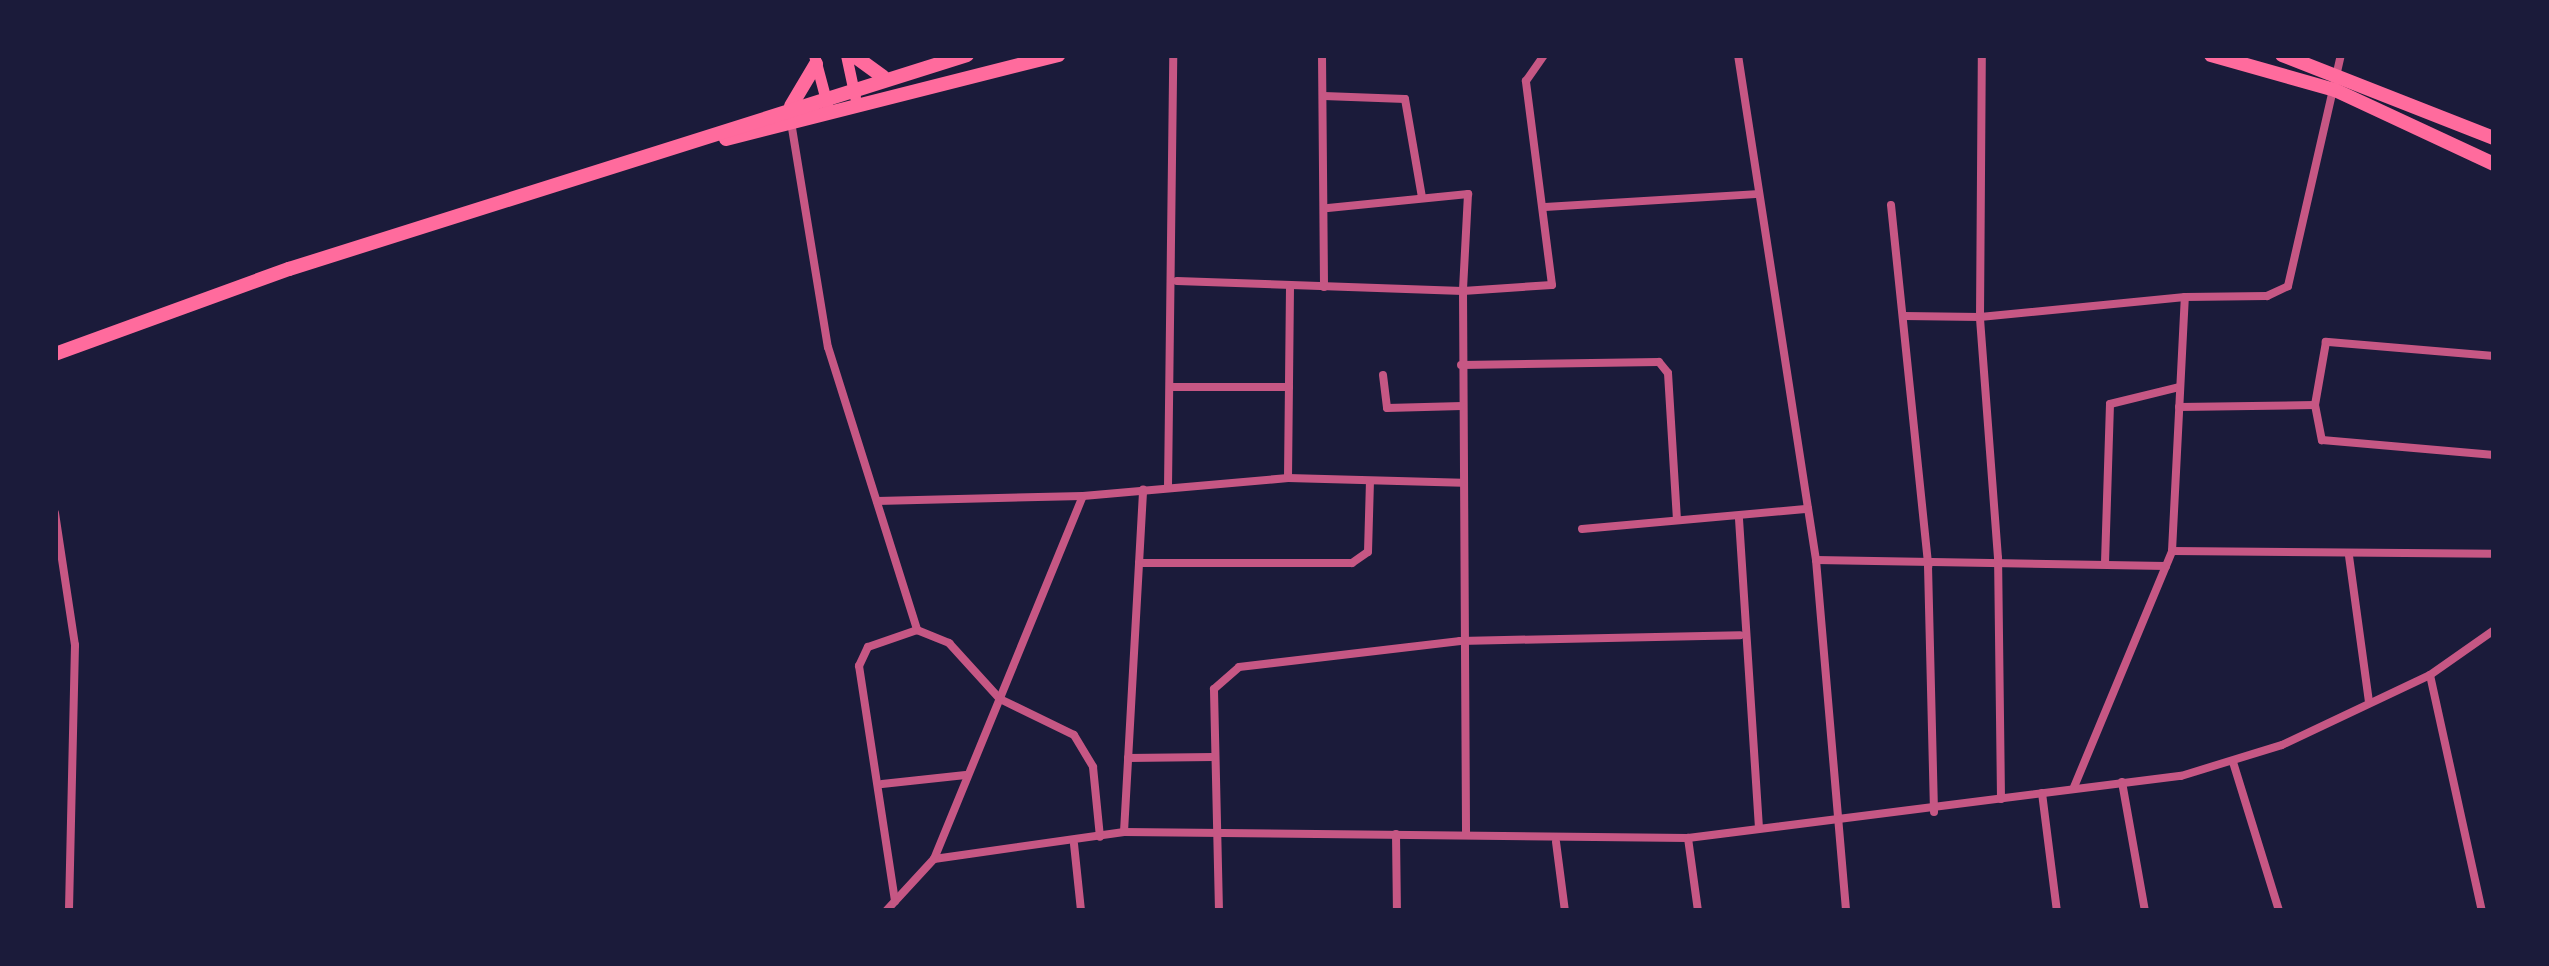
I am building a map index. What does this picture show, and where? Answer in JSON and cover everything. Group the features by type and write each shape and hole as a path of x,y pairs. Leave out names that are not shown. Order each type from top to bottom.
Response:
{"highway":[{"path":"849,55 883,77"},
{"path":"55,354 289,269 706,142 824,94 967,55"},
{"path":"706,142 833,119 1059,55"},
{"path":"2210,55 2335,90 2494,164"},
{"path":"2282,55 2338,72 2494,138"},
{"path":"791,106 815,60"}],"main road":[{"path":"849,55 857,111"},
{"path":"815,60 833,119"}],"street":[{"path":"1168,487 1177,280 1173,55"},
{"path":"1322,55 1328,208 1324,287"},
{"path":"1177,280 1290,288 1463,291 1552,285 1526,81 1544,55"},
{"path":"1738,55 1756,194 1816,560 1846,911"},
{"path":"1982,55 1980,317 1998,558 2001,799"},
{"path":"1904,316 1980,317 2185,297 2267,296 2288,286 2341,55"},
{"path":"1324,96 1405,99 1422,196"},
{"path":"792,128 828,347 916,630"},
{"path":"1545,208 1756,194"},
{"path":"1328,208 1422,196 1472,200 1461,365 1460,641 1466,832"},
{"path":"1891,206 1928,566 1934,812"},
{"path":"1288,478 1290,288"},
{"path":"2074,787 2172,552 2185,297"},
{"path":"2494,356 2326,342 2315,405 2322,440 2494,455"},
{"path":"1461,365 1659,362 1668,373 1676,520"},
{"path":"1383,375 1387,408 1462,406"},
{"path":"1172,387 1289,387"},
{"path":"2105,563 2110,404 2179,387"},
{"path":"2179,407 2315,405"},
{"path":"877,502 1083,496 1288,478 1462,483"},
{"path":"1138,563 1352,563 1368,552 1370,480"},
{"path":"1124,832 1143,490"},
{"path":"886,911 934,859 1083,496"},
{"path":"1582,530 1676,520 1739,520 1808,510"},
{"path":"55,513 75,645 70,911"},
{"path":"1739,520 1740,634 1759,826"},
{"path":"2172,552 2494,554"},
{"path":"2349,556 2369,702"},
{"path":"1816,560 1928,566 1998,558 2166,566"},
{"path":"895,901 882,784 861,656 916,630 949,644 1000,699 1074,736 1093,767 1100,838"},
{"path":"934,859 1074,844 1124,832 1466,832 1556,842 1688,838 1759,826 1934,812 2233,762 2430,675 2494,630"},
{"path":"1219,911 1214,689 1239,667 1460,641 1740,634"},
{"path":"2430,675 2482,911"},
{"path":"1128,758 1213,758"},
{"path":"2233,762 2280,911"},
{"path":"882,784 966,775"},
{"path":"2122,782 2144,911"},
{"path":"2042,792 2057,911"},
{"path":"1396,834 1397,911"},
{"path":"1688,838 1698,911"},
{"path":"1556,842 1565,911"},
{"path":"1074,844 1081,911"}]}
